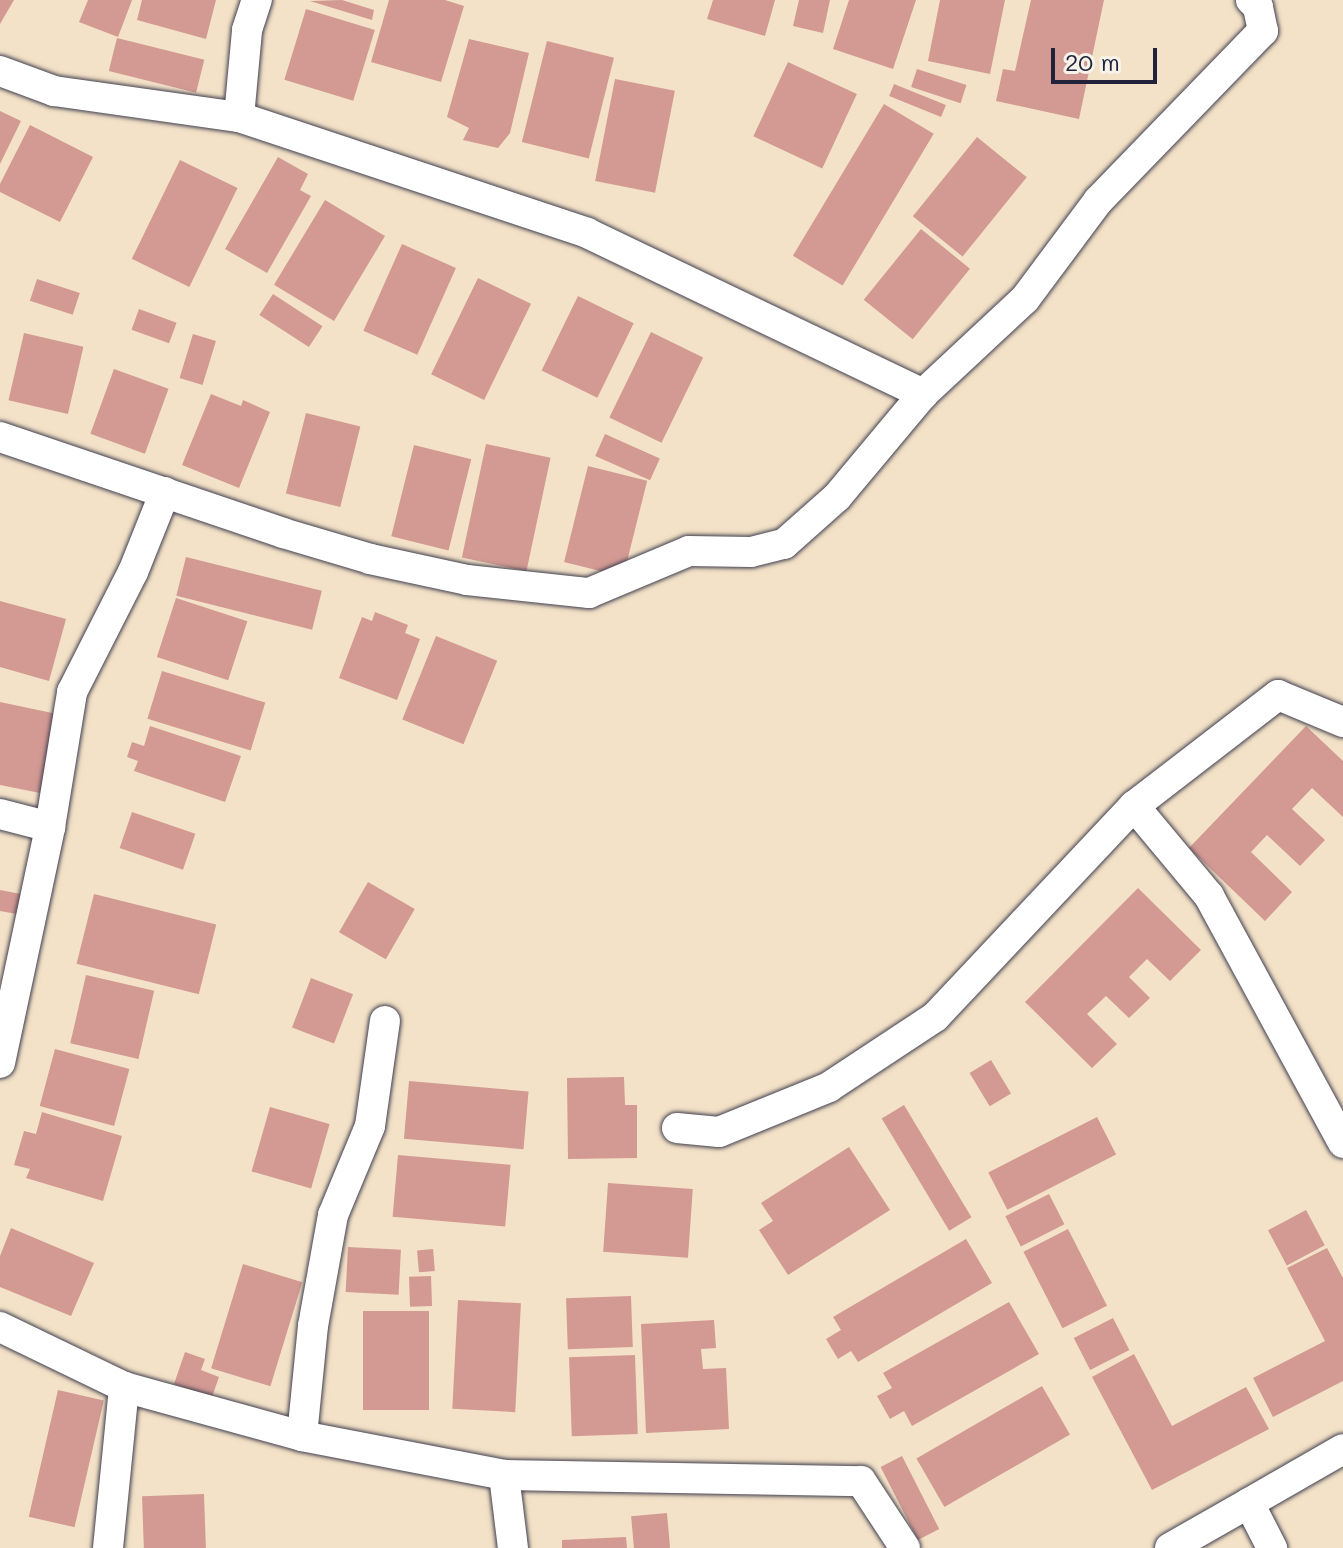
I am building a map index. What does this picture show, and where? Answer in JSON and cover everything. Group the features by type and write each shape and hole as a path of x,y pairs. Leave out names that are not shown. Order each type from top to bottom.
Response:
{"street":[{"path":"239,117 247,30 257,0"},
{"path":"0,437 370,559 467,580 589,593 689,551 751,552 784,544 837,497 923,394 1025,299 1098,201 1263,31 1258,7 1251,0"},
{"path":"0,71 54,91 239,117 587,233 923,394"},
{"path":"0,1063 50,827 72,692 133,572 165,492"},
{"path":"677,1128 719,1132 829,1087 935,1017 1134,806 1278,695 1343,722"},
{"path":"1134,806 1209,896 1343,1143"},
{"path":"0,814 50,827"},
{"path":"302,1436 313,1326 333,1215 370,1126 385,1021"},
{"path":"0,1327 124,1387 302,1436 504,1475 861,1481 905,1548"},
{"path":"108,1548 124,1387"},
{"path":"1170,1548 1343,1449"},
{"path":"504,1475 513,1548"},
{"path":"1249,1503 1272,1548"}],"building":[{"path":"0,0 14,0 0,24"},
{"path":"88,0 132,0 118,37 79,22"},
{"path":"142,0 216,0 206,39 137,20"},
{"path":"342,0 374,10 372,20 310,1"},
{"path":"389,0 445,0 464,6 441,82 371,62"},
{"path":"713,0 775,0 765,36 707,19"},
{"path":"799,0 830,0 823,33 793,26"},
{"path":"849,0 916,0 893,69 833,49"},
{"path":"940,0 1005,0 990,74 928,61"},
{"path":"1031,0 1104,0 1079,119 996,101 1003,69 1015,71"},
{"path":"306,9 375,30 353,101 284,80"},
{"path":"117,38 204,60 196,93 109,71"},
{"path":"469,39 529,53 510,133 498,148 463,140 469,128 447,117"},
{"path":"547,41 614,58 589,159 522,142"},
{"path":"788,62 857,94 822,168 753,136"},
{"path":"917,69 966,85 961,103 911,87"},
{"path":"615,79 675,91 655,193 595,181"},
{"path":"894,84 946,105 941,117 889,96"},
{"path":"884,104 934,134 843,286 793,256"},
{"path":"0,111 21,121 0,164"},
{"path":"30,125 93,157 60,222 0,192 0,184"},
{"path":"977,137 1027,177 963,257 913,216"},
{"path":"278,157 308,174 300,190 311,196 267,273 225,249"},
{"path":"180,160 238,188 189,287 132,259"},
{"path":"325,200 385,236 334,321 274,285"},
{"path":"921,229 970,269 913,339 864,300"},
{"path":"402,244 456,268 417,355 363,331"},
{"path":"478,278 531,304 484,400 431,374"},
{"path":"37,279 80,293 73,315 30,301"},
{"path":"273,294 322,326 309,347 259,315"},
{"path":"578,296 634,323 597,398 542,371"},
{"path":"139,309 177,323 169,343 131,330"},
{"path":"651,332 703,357 661,443 609,417"},
{"path":"24,333 83,347 68,414 8,400"},
{"path":"193,334 216,341 203,385 180,378"},
{"path":"114,369 169,389 145,454 90,434"},
{"path":"211,394 241,406 243,400 270,412 239,488 182,465"},
{"path":"306,413 360,427 340,507 286,494"},
{"path":"605,434 660,458 650,480 595,456"},
{"path":"486,444 551,458 526,571 462,557"},
{"path":"414,445 471,459 449,550 391,536"},
{"path":"588,466 647,481 623,577 564,562"},
{"path":"186,557 322,591 312,630 176,596"},
{"path":"176,598 247,621 228,680 157,657"},
{"path":"0,601 66,619 49,681 0,667"},
{"path":"375,612 408,625 405,633 420,639 397,700 339,678 362,617 372,621"},
{"path":"436,636 497,661 463,744 402,719"},
{"path":"162,671 265,703 251,750 147,719"},
{"path":"0,702 57,714 40,793 0,785"},
{"path":"150,726 241,756 225,802 134,771 138,761 127,757 132,742 144,746"},
{"path":"1306,726 1343,761 1343,817 1312,788 1292,809 1325,840 1300,866 1267,835 1251,852 1292,892 1265,921 1189,848"},
{"path":"132,812 195,834 183,870 120,848"},
{"path":"368,882 415,909 386,959 339,932"},
{"path":"1138,888 1201,950 1170,981 1147,959 1129,977 1150,998 1129,1018 1106,996 1087,1014 1117,1044 1092,1068 1025,1002"},
{"path":"0,890 21,894 17,914 0,911"},
{"path":"94,894 216,924 199,994 77,964"},
{"path":"86,975 154,991 138,1059 70,1043"},
{"path":"311,978 353,994 334,1044 292,1027"},
{"path":"55,1049 129,1069 114,1126 40,1106"},
{"path":"991,1060 1011,1093 990,1106 970,1073"},
{"path":"624,1077 625,1105 637,1105 637,1158 568,1159 567,1078"},
{"path":"409,1081 529,1091 523,1149 404,1139"},
{"path":"904,1105 971,1217 949,1231 882,1118"},
{"path":"270,1107 330,1124 311,1188 252,1171"},
{"path":"42,1112 122,1136 103,1201 26,1178 30,1169 14,1165 24,1131 36,1134"},
{"path":"1097,1117 1116,1154 1007,1210 988,1172"},
{"path":"849,1147 890,1210 788,1275 759,1230 773,1221 761,1203"},
{"path":"398,1155 511,1165 505,1227 393,1217"},
{"path":"608,1183 693,1189 688,1258 603,1252"},
{"path":"1049,1194 1064,1224 1021,1247 1005,1216"},
{"path":"1306,1210 1325,1245 1287,1266 1268,1230"},
{"path":"11,1228 94,1263 71,1316 0,1287 0,1256"},
{"path":"1068,1229 1107,1306 1062,1328 1023,1252"},
{"path":"966,1239 992,1283 858,1362 851,1351 838,1359 826,1339 841,1330 833,1317"},
{"path":"348,1247 401,1250 399,1295 346,1292"},
{"path":"1327,1248 1343,1278 1343,1381 1273,1417 1253,1378 1325,1341 1287,1268"},
{"path":"433,1249 435,1271 419,1272 417,1250"},
{"path":"243,1264 302,1282 270,1386 211,1368"},
{"path":"431,1276 432,1306 410,1307 409,1277"},
{"path":"631,1296 633,1347 568,1349 566,1298"},
{"path":"458,1300 521,1303 515,1412 452,1409"},
{"path":"1009,1302 1039,1354 912,1426 904,1411 890,1419 877,1396 892,1388 883,1373"},
{"path":"363,1311 429,1311 429,1410 363,1410"},
{"path":"1113,1318 1129,1350 1090,1370 1074,1338"},
{"path":"714,1320 716,1348 701,1349 703,1369 726,1368 729,1429 646,1433 641,1324"},
{"path":"185,1352 205,1359 201,1370 219,1377 212,1397 174,1384"},
{"path":"1134,1354 1172,1426 1246,1387 1269,1429 1152,1490 1092,1377"},
{"path":"635,1355 638,1434 572,1436 569,1357"},
{"path":"1042,1386 1070,1434 944,1507 916,1458"},
{"path":"58,1390 104,1401 75,1527 29,1517"},
{"path":"902,1456 939,1529 918,1540 881,1467"},
{"path":"204,1494 206,1548 144,1548 142,1496"},
{"path":"667,1513 670,1548 634,1548 631,1516"},
{"path":"626,1537 627,1548 562,1548 562,1540"}]}
